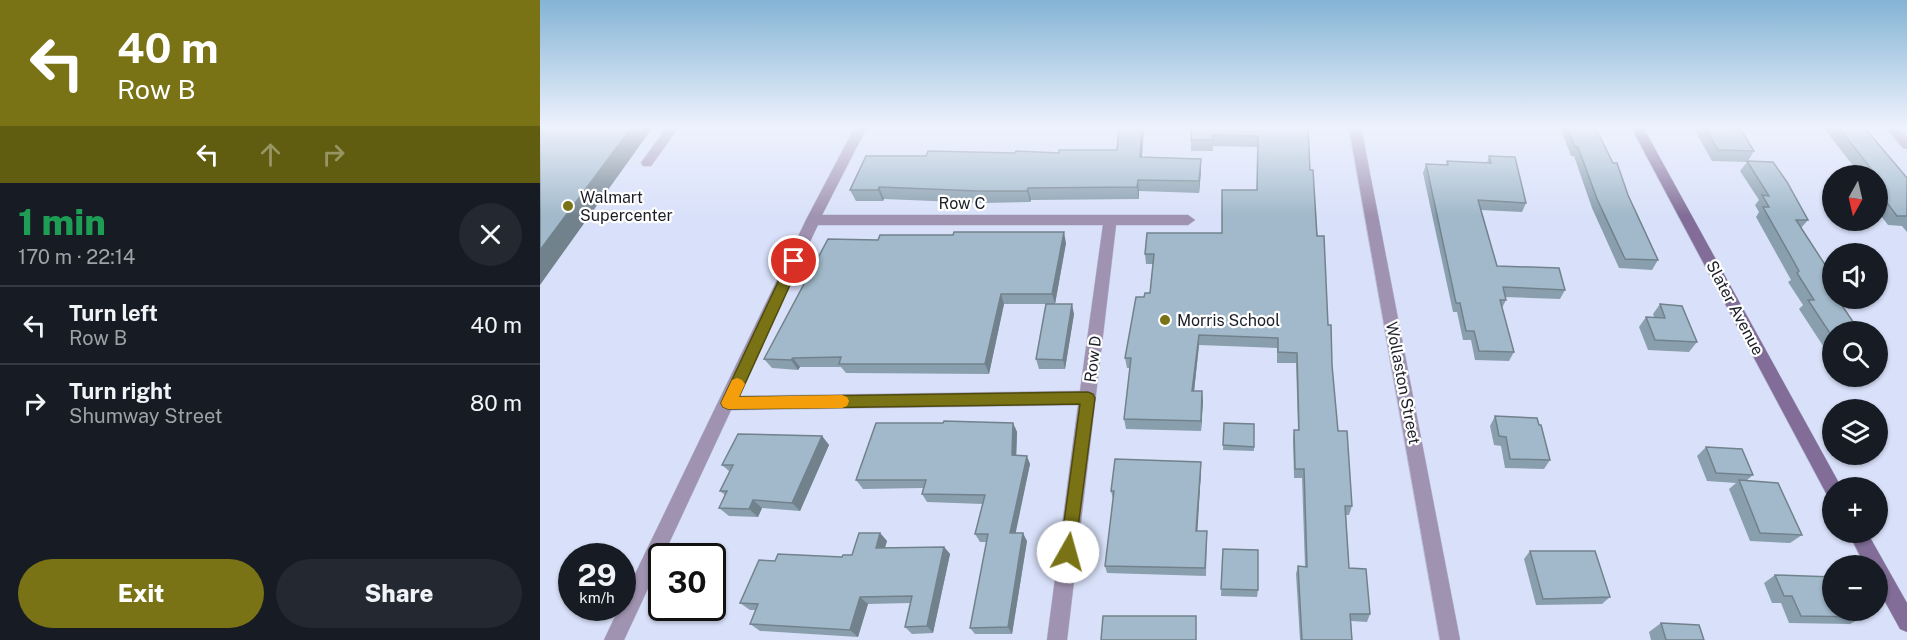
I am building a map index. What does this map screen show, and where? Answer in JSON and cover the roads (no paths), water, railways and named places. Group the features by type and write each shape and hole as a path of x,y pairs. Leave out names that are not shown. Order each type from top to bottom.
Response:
{"street":[{"path":"647,163 651,157"},
{"path":"615,640 813,220 846,157"},
{"name":"Wollaston Street","path":"1361,157 1450,640"},
{"name":"Slater Avenue","path":"1653,157 1827,477"},
{"name":"Row C","path":"813,220 1188,220"},
{"name":"Row D","path":"1057,640 1110,220"},
{"path":"728,403 1088,398"},
{"path":"1888,588 1907,622"}],"place":[{"name":"Walmart Supercenter","path":"568,206"},
{"name":"Morris School","path":"1165,320"}]}
